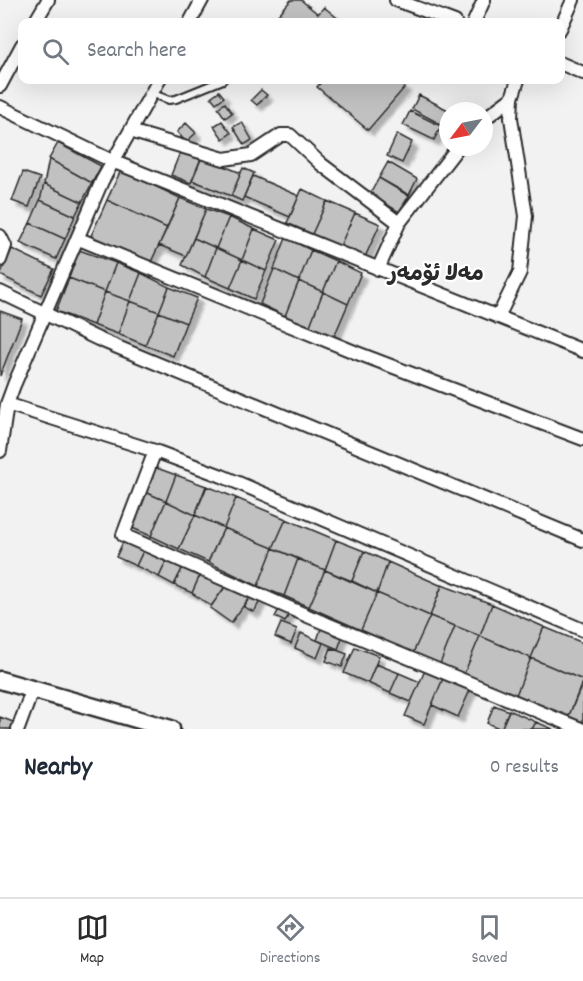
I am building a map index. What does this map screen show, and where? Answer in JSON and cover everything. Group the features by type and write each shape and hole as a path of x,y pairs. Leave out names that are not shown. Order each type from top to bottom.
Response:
{"street":[{"path":"37,18 48,0"},
{"path":"192,18 202,0"},
{"path":"476,18 484,0"},
{"path":"565,19 573,0"},
{"path":"399,1 444,18"},
{"path":"0,86 18,52"},
{"path":"565,65 583,73"},
{"path":"0,451 7,404 45,313 112,161 157,84"},
{"path":"498,317 520,272 526,216 511,118 512,98 517,84"},
{"path":"493,112 512,98"},
{"path":"0,107 112,161 583,351"},
{"path":"130,130 224,159 251,155 281,135 290,135 321,164 399,223"},
{"path":"378,269 399,223 451,156"},
{"path":"0,236 5,246 0,260"},
{"path":"79,238 357,353 583,439"},
{"path":"0,292 98,339 583,540"},
{"path":"7,404 155,451 222,476 583,630"},
{"path":"155,451 123,536 310,617 581,729"},
{"path":"0,680 141,725 171,729"},
{"path":"18,729 32,691"}],"lane":[{"path":"151,93 169,100 176,99 213,84"}],"building":[{"path":"291,0 301,0 318,14 324,7 337,18 275,18"},
{"path":"320,84 401,84 405,87 368,130 317,87"},
{"path":"261,90 267,95 257,105 251,100"},
{"path":"219,91 224,97 216,103 211,97"},
{"path":"419,95 439,105 439,123 412,109"},
{"path":"225,103 232,113 225,118 218,108"},
{"path":"410,111 439,125 439,130 434,140 403,125"},
{"path":"222,121 231,133 223,139 214,126"},
{"path":"242,122 252,140 244,145 233,127"},
{"path":"186,123 196,133 186,142 177,132"},
{"path":"397,134 412,142 402,163 387,156"},
{"path":"58,143 101,166 92,183 49,159"},
{"path":"181,150 201,158 191,183 171,175"},
{"path":"202,157 241,173 231,196 192,180"},
{"path":"49,159 92,183 82,202 44,184"},
{"path":"388,162 417,179 409,195 379,178"},
{"path":"243,168 254,173 242,201 231,196"},
{"path":"121,170 180,198 167,228 107,200"},
{"path":"23,172 40,178 29,207 12,201"},
{"path":"253,176 299,196 290,217 244,197"},
{"path":"379,178 409,196 399,212 370,194"},
{"path":"44,184 82,202 75,216 40,200"},
{"path":"302,189 327,201 312,234 287,223"},
{"path":"180,198 206,209 186,256 159,245"},
{"path":"40,200 75,216 65,239 30,223"},
{"path":"107,200 167,228 150,264 91,236"},
{"path":"327,201 355,213 340,246 312,234"},
{"path":"206,209 229,217 216,248 194,238"},
{"path":"355,213 380,224 365,257 340,246"},
{"path":"229,217 254,229 242,260 216,248"},
{"path":"30,223 65,239 56,259 20,243"},
{"path":"254,229 279,240 266,271 242,260"},
{"path":"194,238 216,248 205,277 182,265"},
{"path":"286,238 311,250 299,281 274,269"},
{"path":"216,248 242,260 230,288 205,277"},
{"path":"12,249 54,269 41,295 0,275"},
{"path":"79,250 116,263 105,292 69,278"},
{"path":"311,250 336,261 323,292 299,281"},
{"path":"242,260 266,271 254,299 230,288"},
{"path":"336,261 361,273 348,304 323,292"},
{"path":"116,263 141,273 130,301 105,292"},
{"path":"274,269 299,281 285,316 260,304"},
{"path":"141,273 169,287 159,312 130,301"},
{"path":"69,278 105,292 93,325 56,311"},
{"path":"299,281 323,292 309,328 285,316"},
{"path":"169,287 197,298 186,323 159,312"},
{"path":"105,292 130,301 118,334 93,325"},
{"path":"323,292 348,304 333,339 309,328"},
{"path":"130,301 159,312 145,345 118,334"},
{"path":"0,311 22,319 0,376"},
{"path":"159,312 186,323 173,356 145,345"},
{"path":"154,467 176,475 166,501 145,492"},
{"path":"176,475 206,486 195,515 166,501"},
{"path":"207,486 236,498 224,528 195,515"},
{"path":"145,492 166,501 151,536 130,527"},
{"path":"236,498 286,519 273,548 224,528"},
{"path":"166,501 195,515 179,549 151,536"},
{"path":"195,515 224,528 208,562 179,549"},
{"path":"286,519 336,540 325,570 273,548"},
{"path":"224,528 273,548 258,586 208,562"},
{"path":"124,540 144,549 136,566 116,557"},
{"path":"336,540 364,551 352,581 325,570"},
{"path":"273,548 298,559 284,596 258,586"},
{"path":"144,549 167,560 159,577 136,566"},
{"path":"364,551 388,562 377,593 352,581"},
{"path":"298,559 325,570 309,607 284,596"},
{"path":"167,560 183,567 174,585 159,577"},
{"path":"388,562 442,586 430,616 377,593"},
{"path":"183,567 200,575 192,593 174,585"},
{"path":"325,570 377,593 361,630 309,607"},
{"path":"200,575 226,586 211,606 192,593"},
{"path":"228,582 249,598 231,623 210,608"},
{"path":"442,585 492,604 480,636 430,616"},
{"path":"252,593 261,599 254,612 244,607"},
{"path":"377,593 430,616 413,653 361,630"},
{"path":"492,604 544,627 531,658 480,636"},
{"path":"280,607 290,612 285,622 275,617"},
{"path":"430,616 455,626 440,664 413,653"},
{"path":"281,623 297,629 291,644 275,637"},
{"path":"322,626 343,635 338,649 317,640"},
{"path":"455,626 480,636 464,674 440,664"},
{"path":"544,627 583,643 583,680 531,658"},
{"path":"301,633 323,643 317,658 295,648"},
{"path":"480,636 531,658 516,695 464,674"},
{"path":"355,647 379,656 368,683 344,673"},
{"path":"331,648 347,654 342,667 326,661"},
{"path":"531,658 583,680 568,718 516,695"},
{"path":"376,664 399,673 390,693 368,683"},
{"path":"426,668 444,676 424,724 405,716"},
{"path":"399,673 420,682 411,702 390,693"},
{"path":"444,676 471,688 458,717 432,705"},
{"path":"583,682 583,725 568,718"},
{"path":"494,705 509,711 501,729 487,723"},
{"path":"509,710 536,722 532,729 501,729"},
{"path":"0,717 13,722 11,729 0,729"},
{"path":"536,722 553,729 532,729"}],"district":[{"name":"مەلا ئۆمەر","path":"436,275"}]}
